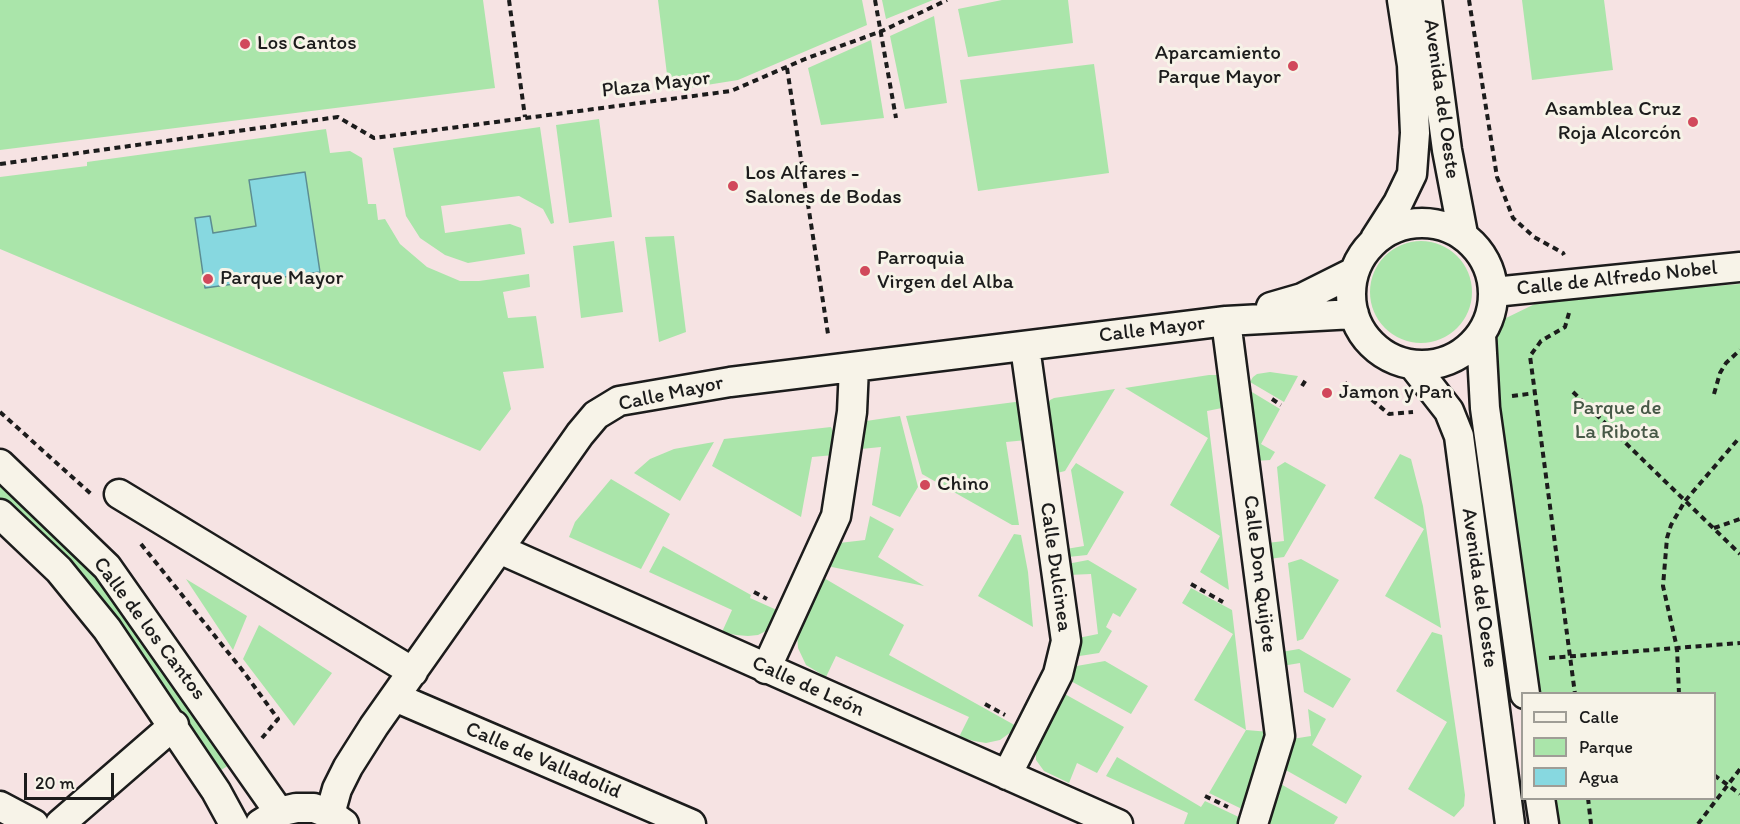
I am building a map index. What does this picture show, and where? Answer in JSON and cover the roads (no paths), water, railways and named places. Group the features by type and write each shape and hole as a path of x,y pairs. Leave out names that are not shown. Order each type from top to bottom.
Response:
{"street":[{"name":"Avenida del Oeste","path":"1373,242 1398,203 1412,174 1415,133 1412,65 1402,0"},
{"name":"Avenida del Oeste","path":"1427,0 1447,150 1463,234"},
{"path":"1424,222 1442,225 1463,234 1477,248 1489,268 1494,292 1491,314 1481,335 1468,349 1451,359 1433,365 1413,365 1393,359 1376,348 1362,332 1354,314 1351,293 1354,272 1362,256 1373,242 1388,231 1405,224 1424,222"},
{"name":"Calle de Alfredo Nobel","path":"1494,292 1740,267"},
{"name":"Calle Mayor","path":"1226,321 1302,298 1354,272"},
{"name":"Calle Mayor","path":"337,819 337,789 348,766 580,434 596,415 619,401 729,382 1226,321 1354,314"},
{"name":"Calle Don Quijote","path":"1226,321 1280,736 1253,824"},
{"name":"Avenida del Oeste","path":"1481,335 1485,408 1525,692"},
{"name":"Calle Dulcinea","path":"1007,775 1058,674 1066,641 1025,346"},
{"name":"Avenida del Oeste","path":"1413,365 1449,411 1459,436 1510,824"},
{"path":"766,669 836,516 852,411 854,367"},
{"name":"Calle de los Cantos","path":"0,464 107,567 244,759 270,818"},
{"path":"108,497 413,672"},
{"name":"Calle de los Cantos","path":"5,528 59,570 107,629 174,725 216,790 234,824"},
{"name":"Calle de León","path":"499,549 1118,824"},
{"name":"Calle de Valladolid","path":"395,697 691,824"},
{"path":"60,824 174,725"},
{"path":"1540,800 1544,824"},
{"path":"0,806 34,824"},
{"path":"270,818 296,808 314,808 337,819"}],"water":[{"path":"305,172 320,272 205,288 195,218 210,216 213,233 256,226 249,180"}],"place":[{"name":"Los Cantos","path":"245,44"},
{"name":"Aparcamiento Parque Mayor","path":"1293,66"},
{"name":"Asamblea Cruz Roja Alcorcón","path":"1693,122"},
{"name":"Los Alfares - Salones de Bodas","path":"733,186"},
{"name":"Parroquia Virgen del Alba","path":"865,271"},
{"name":"Parque Mayor","path":"208,279"},
{"name":"Jamon y Pan","path":"1327,393"},
{"name":"Chino","path":"925,485"}],"park label":[{"name":"Parque de La Ribota","path":"1617,421"}]}
